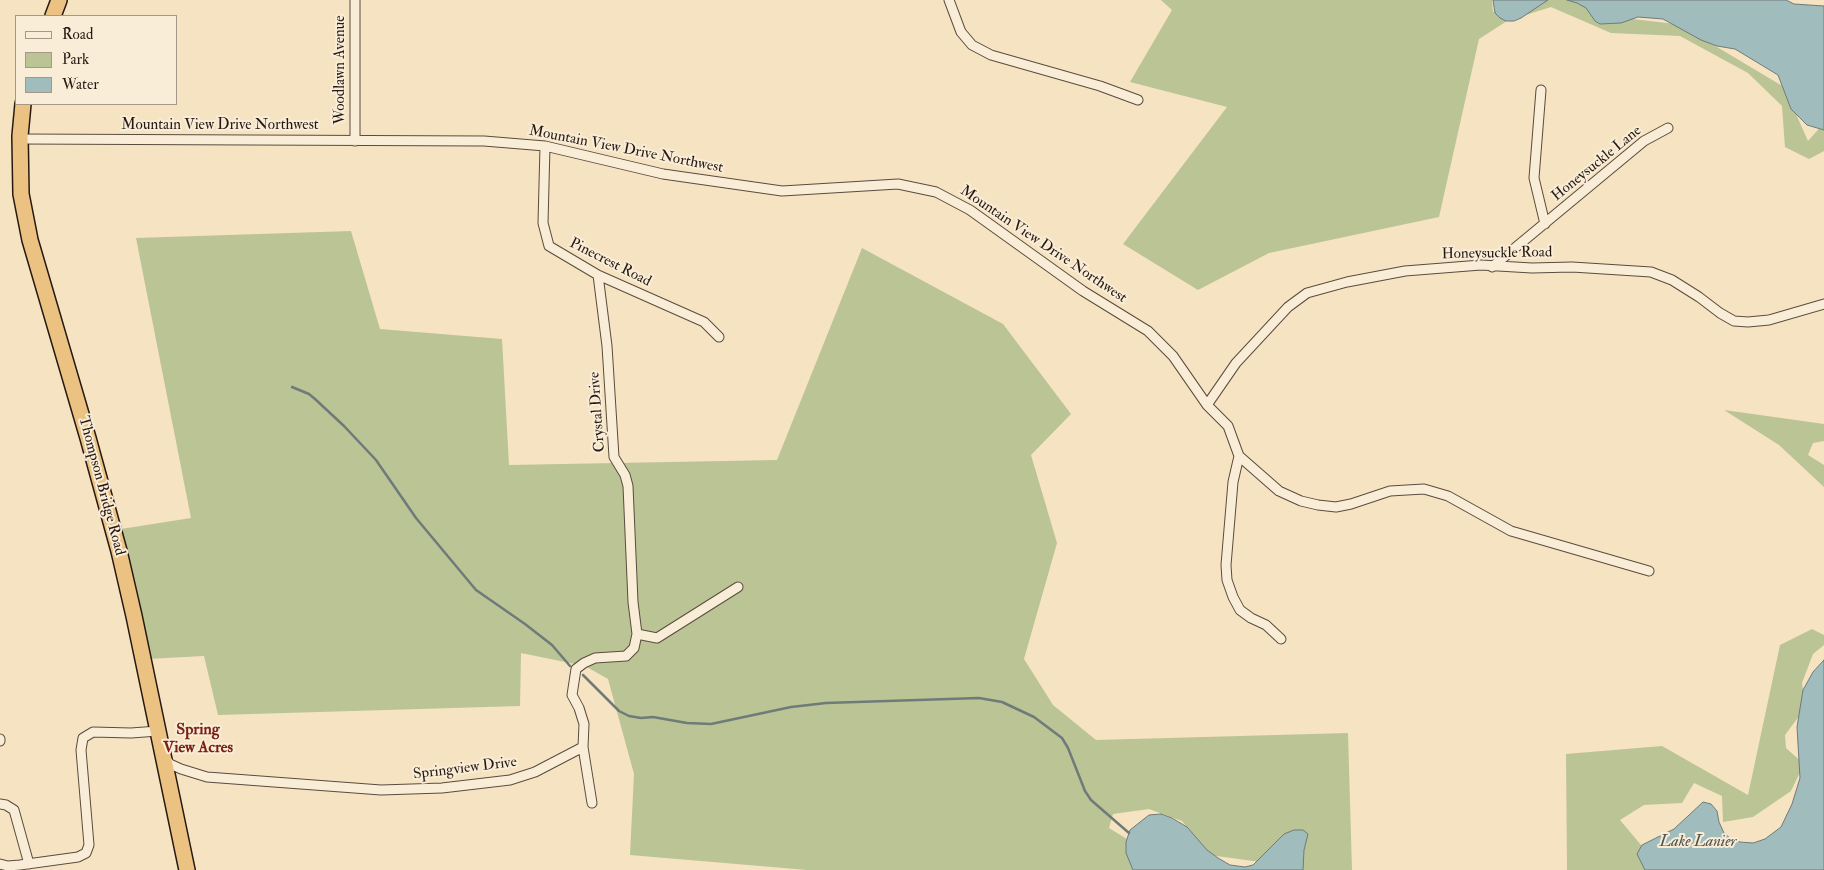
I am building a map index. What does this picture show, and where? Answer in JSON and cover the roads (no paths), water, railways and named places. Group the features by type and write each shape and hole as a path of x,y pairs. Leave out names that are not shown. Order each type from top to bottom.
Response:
{"highway":[{"path":"53,15 60,0"},
{"name":"Thompson Bridge Road","path":"24,105 20,139 21,194 30,240 119,551 187,870"}],"street":[{"name":"Woodlawn Avenue","path":"355,0 355,141"},
{"path":"948,0 961,32 972,45 991,54 1100,86 1138,100"},
{"path":"1541,90 1534,178 1545,224"},
{"name":"Honeysuckle Lane","path":"1492,267 1644,141 1668,128"},
{"name":"Mountain View Drive Northwest","path":"20,139 484,141 545,146 663,174 782,191 898,184 936,192 970,210 1083,291 1148,331 1173,356 1207,405 1228,426 1239,456"},
{"name":"Pinecrest Road","path":"545,146 543,223 550,246 598,275 704,322 718,337"},
{"name":"Honeysuckle Road","path":"1207,405 1236,363 1288,307 1307,293 1346,282 1405,271 1481,265 1532,268 1572,266 1651,272 1672,280 1734,321 1769,320 1824,304"},
{"name":"Crystal Drive","path":"598,275 607,346 614,457 628,486 632,602 637,634"},
{"path":"1281,639 1266,625 1240,610 1227,580 1226,565 1233,482 1239,456 1279,491 1301,501 1336,507 1390,491 1424,488 1448,496 1511,531 1649,571"},
{"path":"592,803 583,747 584,724 572,695 576,669 595,658 626,656 634,648 637,634 656,638 738,587"},
{"path":"0,864 8,866 29,864 78,857 86,854 89,845 81,750 83,738 93,732 131,733 158,731"},
{"name":"Springview Drive","path":"164,757 170,764 207,777 382,790 442,788 510,780 535,772 583,747"},
{"path":"0,804 14,810 29,864"}],"water":[{"path":"1493,0 1548,0 1521,18 1514,21 1506,21 1495,13"},
{"path":"1567,0 1786,0 1794,4 1824,6 1824,130 1807,125 1791,109 1778,75 1735,49 1717,46 1701,40 1663,19 1638,17 1621,23 1600,24 1595,21 1586,8"},
{"name":"Lake Lanier","path":"1824,660 1824,870 1645,870 1637,854 1642,845 1674,829 1703,802 1711,804 1717,811 1724,833 1731,839 1740,842 1753,843 1765,839 1781,827 1792,804 1800,778 1797,727 1803,690 1813,672"},
{"path":"1161,814 1187,827 1207,850 1218,858 1230,865 1245,867 1253,865 1284,834 1294,830 1303,830 1308,834 1304,850 1303,870 1133,870 1126,853 1126,842 1130,830 1149,815"}],"waterway":[{"path":"292,387 309,394 315,399 376,460 416,518 476,590 552,645 570,666"},
{"path":"583,675 619,711 629,716 653,717 687,723 711,724 791,707 826,703 979,698 1002,702 1034,717 1062,738 1068,748 1085,791 1091,800 1129,833"}],"district":[{"name":"Spring View Acres","path":"198,740"}]}
